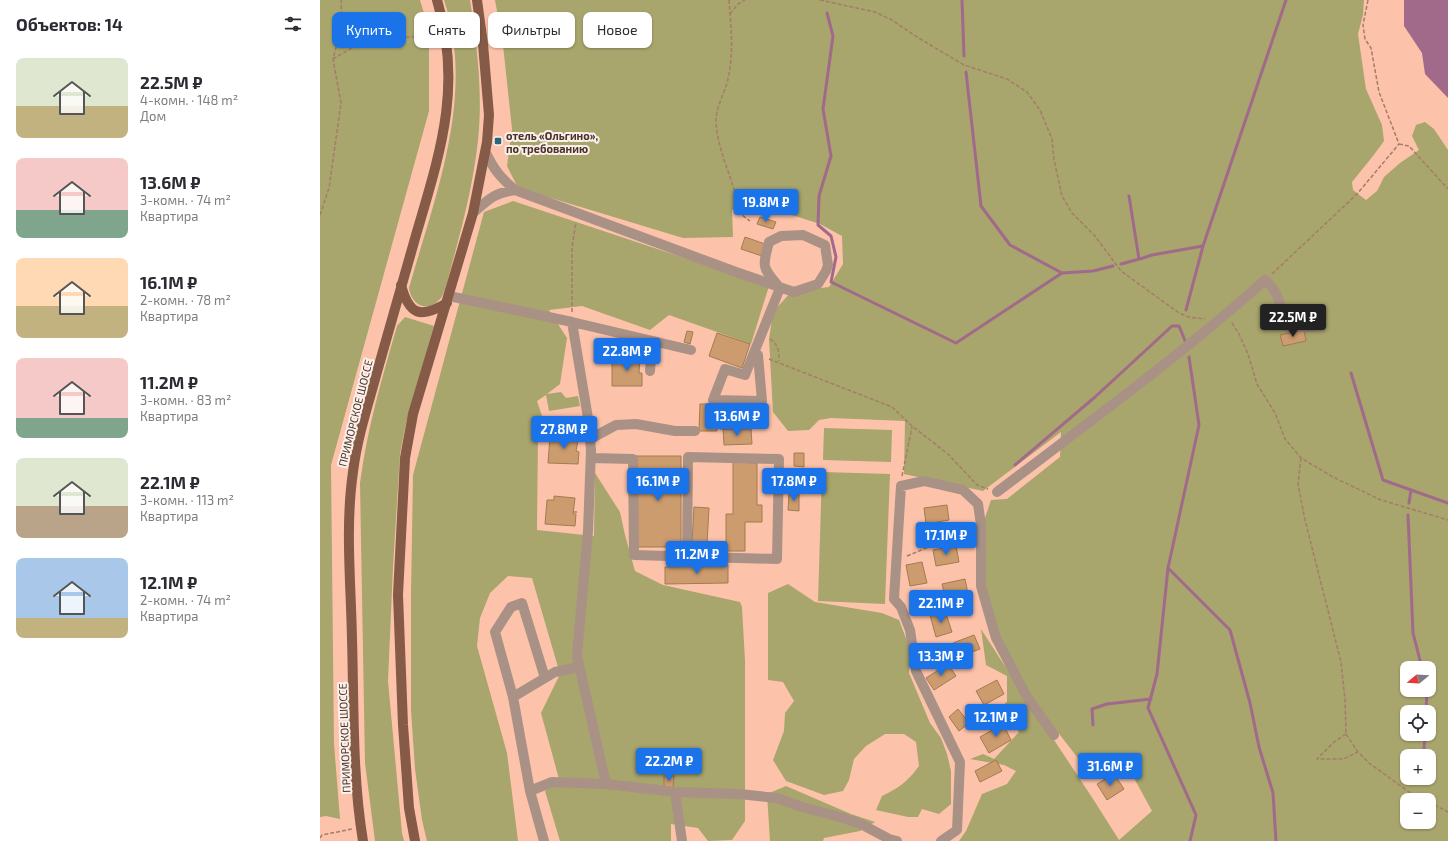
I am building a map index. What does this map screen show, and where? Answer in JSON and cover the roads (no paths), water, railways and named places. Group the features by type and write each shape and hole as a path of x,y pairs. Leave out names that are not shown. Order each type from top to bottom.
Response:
{"main road":[{"name":"ПРИМОРСКОЕ ШОССЕ","path":"363,841 360,827 355,764 349,520 353,472 361,431 401,285 432,183 446,122 449,67 446,32 437,0"},
{"path":"415,841 409,808 402,725 398,595 405,458 413,414 473,214 486,153 489,115 483,44 477,0"},
{"path":"401,285 411,309 418,312 432,310 448,300"}],"lane":[{"path":"486,153 500,177 515,190 780,288 794,292 818,284 828,265 825,245 803,235 781,236 769,242 764,260 766,272 780,288"},
{"path":"473,214 491,197 502,192 515,190"},
{"path":"997,492 1223,318 1265,280 1272,285 1277,294 1287,327 1313,327"},
{"path":"759,356 745,375 724,369 713,400 762,401 759,356 762,333 780,288"},
{"path":"448,300 572,322 690,350"},
{"path":"572,322 588,418 590,439 588,531 577,656 606,784"},
{"path":"650,371 652,341"},
{"path":"590,439 616,425 636,424 675,431 695,431"},
{"path":"590,458 633,459 634,555 777,559 779,459 688,457 687,556"},
{"path":"778,474 818,475"},
{"path":"941,841 957,830 960,762 916,671 910,630 901,607 894,598 901,486 924,482 963,490 978,504 981,525 981,586 996,638 1027,697 1054,735"},
{"path":"544,841 530,790 513,697 495,632 511,607 522,603 545,678"},
{"path":"513,697 555,672 579,667"},
{"path":"530,790 552,782 606,784 675,792 739,794 777,798 802,807 861,824 889,839 897,841"},
{"path":"675,792 682,841"}],"waterway":[{"path":"962,0 964,56"},
{"path":"1121,264 1152,255 1203,246 1286,0"},
{"path":"827,13 833,36 823,109 831,156 819,196 818,225 831,236 836,257 831,282 956,343 1062,273 1093,271 1113,266"},
{"path":"966,72 981,206 1010,245 1062,273"},
{"path":"1129,196 1139,259"},
{"path":"1186,310 1203,246"},
{"path":"1015,465 1095,397 1172,326 1179,326 1186,343"},
{"path":"1189,357 1199,425 1168,568 1157,674 1148,708 1196,815 1190,841"},
{"path":"1351,373 1383,480 1448,503"},
{"path":"1409,503 1411,490"},
{"path":"1408,515 1413,633 1420,661"},
{"path":"1168,568 1230,630 1250,703 1259,747 1273,793 1276,841"},
{"path":"1426,705 1427,697"},
{"path":"1093,725 1092,709 1107,704 1151,699"},
{"path":"1424,749 1425,741"}],"place":[{"name":"отель «Ольгино», по требованию","path":"498,141"}]}
